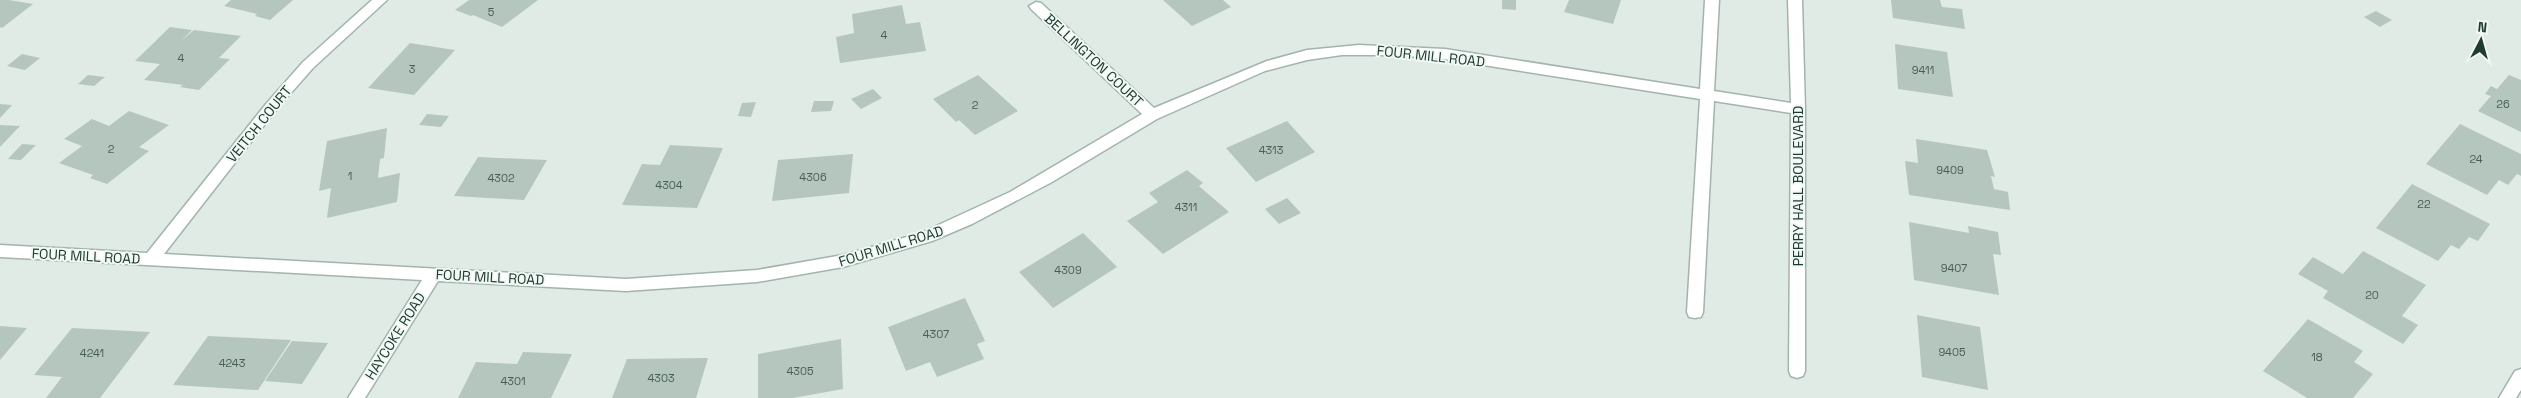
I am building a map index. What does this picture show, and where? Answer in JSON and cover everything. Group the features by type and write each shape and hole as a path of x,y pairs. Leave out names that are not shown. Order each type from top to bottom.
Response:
{"street":[{"name":"VEITCH COURT","path":"151,260 271,107 308,65 380,0"},
{"path":"1695,312 1712,0"},
{"name":"PERRY HALL BOULEVARD","path":"1795,0 1798,108 1797,371"},
{"name":"BELLINGTON COURT","path":"1036,6 1152,115"},
{"name":"FOUR MILL ROAD","path":"0,251 626,285 703,283 822,267 922,239 967,220 1053,175 1152,115 1257,68 1306,55 1353,50 1393,49 1446,54 1798,108"},
{"name":"HAYCOKE ROAD","path":"356,398 434,274"},
{"path":"2507,398 2521,376"}],"building":[{"path":"0,0 33,4 2,28 0,27"},
{"path":"231,0 293,0 270,20 255,16 257,14 224,6"},
{"path":"469,0 538,0 502,27 455,10"},
{"path":"1163,0 1223,0 1231,7 1192,26"},
{"path":"1502,0 1516,0 1516,10 1502,9"},
{"path":"1569,0 1621,0 1613,24 1564,12"},
{"path":"1891,0 1940,0 1942,7 1962,9 1965,29 1893,18"},
{"path":"902,5 906,24 920,22 926,51 840,63 836,37 854,33 852,14"},
{"path":"2376,11 2392,20 2380,27 2364,17"},
{"path":"170,27 192,30 181,41 194,30 241,36 219,58 230,59 199,90 180,87 183,85 144,80 160,64 135,61"},
{"path":"410,43 455,50 414,95 368,88"},
{"path":"1895,44 1947,52 1953,97 1898,89"},
{"path":"22,54 40,58 25,70 7,66"},
{"path":"88,75 105,77 94,86 78,84"},
{"path":"978,75 1018,111 975,135 959,120 956,122 933,99"},
{"path":"2509,75 2521,80 2521,132 2478,111 2491,96 2485,94 2491,86 2497,89"},
{"path":"873,89 882,98 861,109 851,99"},
{"path":"814,101 834,101 831,111 811,112"},
{"path":"756,102 751,117 738,116 742,103"},
{"path":"0,104 12,105 0,118"},
{"path":"129,111 169,125 139,147 149,151 107,184 90,178 93,175 59,163 82,146 64,139 92,119 109,126"},
{"path":"427,114 449,116 441,127 419,125"},
{"path":"1287,121 1315,152 1256,182 1226,148"},
{"path":"2460,124 2521,154 2521,176 2517,174 2508,185 2499,180 2487,195 2426,164"},
{"path":"0,125 20,126 0,147"},
{"path":"387,128 384,158 380,159 378,178 400,173 397,202 327,218 331,188 319,191 327,141"},
{"path":"1916,139 1987,150 1995,177 1991,176 1994,189 2008,192 2010,210 1909,195 1905,161 1918,163"},
{"path":"22,144 36,145 21,160 8,159"},
{"path":"670,145 723,148 697,208 622,205 642,164 660,165"},
{"path":"853,154 849,193 772,201 778,160"},
{"path":"478,157 547,160 524,200 454,196"},
{"path":"1187,170 1203,183 1199,186 1229,212 1163,254 1127,221 1158,202 1149,193"},
{"path":"2412,184 2490,224 2478,241 2469,237 2459,249 2451,245 2438,261 2376,228"},
{"path":"1287,198 1301,213 1279,224 1265,209"},
{"path":"1909,222 1969,233 1968,226 1998,232 2001,255 1993,254 1999,295 1914,280"},
{"path":"1083,233 1117,267 1053,308 1019,272"},
{"path":"2363,251 2426,285 2402,316 2418,325 2403,344 2323,298 2328,291 2298,274 2313,257 2343,274"},
{"path":"965,298 985,341 977,344 984,359 937,377 930,362 906,371 888,327"},
{"path":"1917,315 1980,327 1988,390 1922,377"},
{"path":"2308,319 2363,351 2354,362 2373,374 2353,398 2307,398 2263,371"},
{"path":"0,326 27,328 0,360"},
{"path":"72,328 150,332 100,398 46,398 62,377 34,375"},
{"path":"208,336 291,340 258,390 173,385"},
{"path":"841,339 843,389 793,398 758,398 758,354"},
{"path":"292,341 328,343 302,384 265,381"},
{"path":"523,352 572,354 551,398 458,398 476,362 517,364"},
{"path":"708,358 696,398 612,398 627,359"}]}
